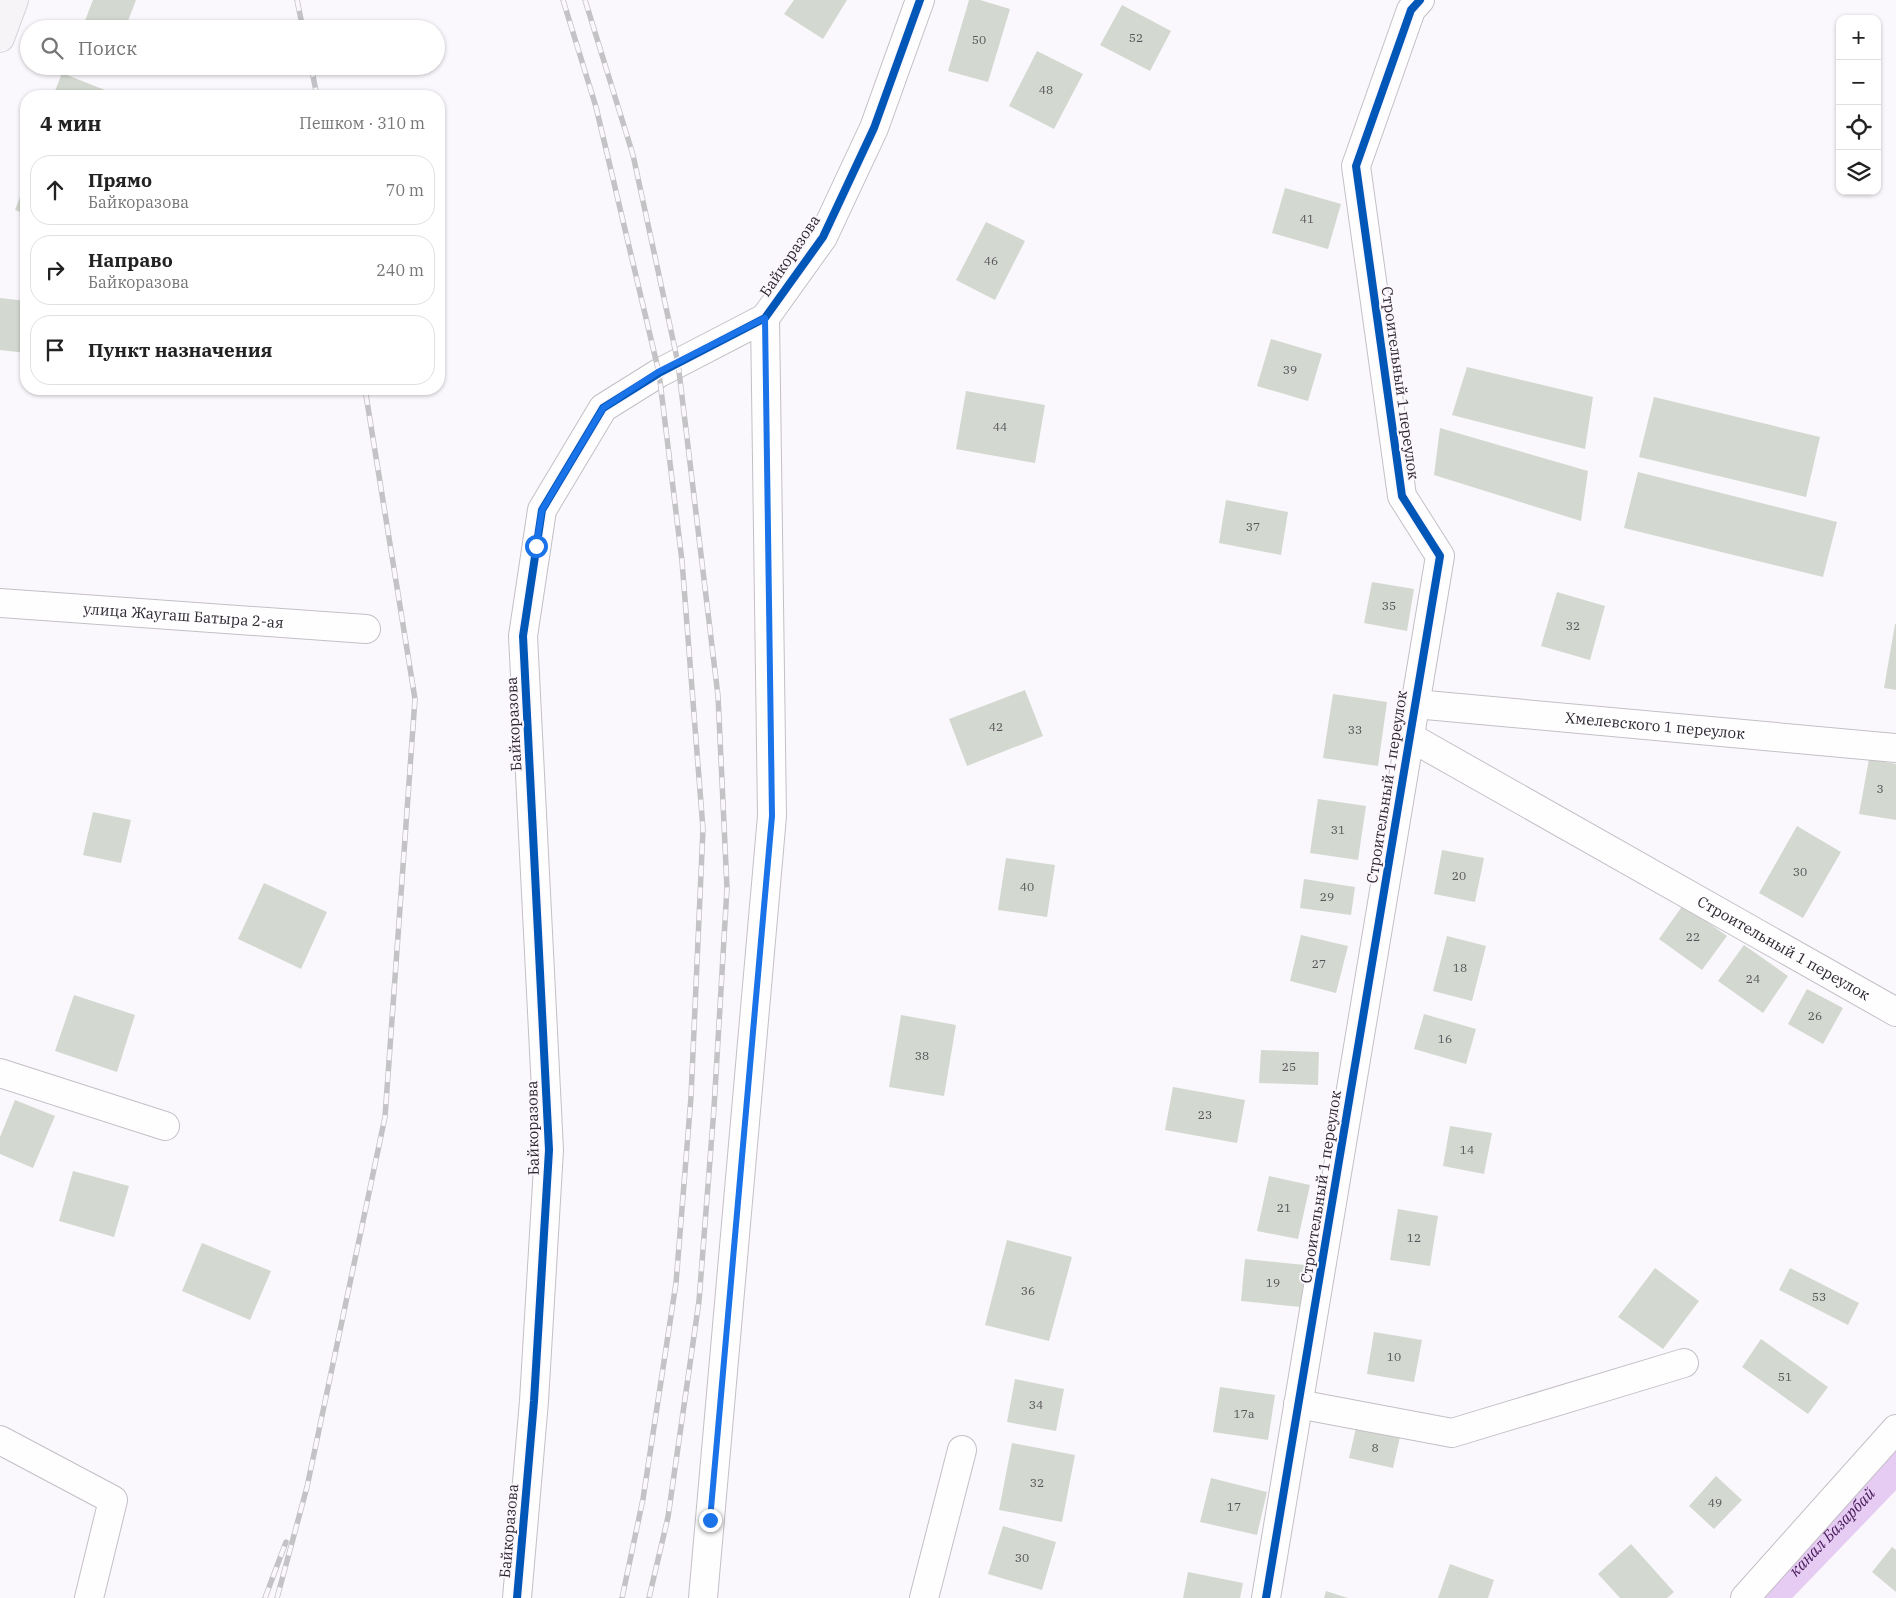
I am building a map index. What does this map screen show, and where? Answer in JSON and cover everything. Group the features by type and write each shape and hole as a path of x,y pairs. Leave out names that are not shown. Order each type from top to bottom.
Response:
{"main road":[{"path":"0,38 14,0"}],"street":[{"name":"Байкоразова","path":"517,1598 534,1401 549,1150 523,636 542,510 603,408 658,372 765,318 823,238 874,128 920,0"},
{"name":"Строительный 1 переулок","path":"1266,1598 1440,556 1402,496 1356,166 1411,10 1420,0"},
{"name":"Байкоразова","path":"703,1598 772,816 765,318"},
{"name":"улица Жаугаш Батыра 2-ая","path":"0,603 366,629"},
{"name":"Хмелевского 1 переулок","path":"1415,704 1896,748"},
{"name":"Строительный 1 переулок","path":"1410,737 1896,1012"},
{"path":"0,1073 165,1126"},
{"path":"1298,1404 1452,1433 1684,1363"},
{"path":"1744,1598 1896,1429"},
{"path":"0,1440 114,1500 89,1598"},
{"path":"924,1598 962,1450"}],"building":[{"path":"93,0 136,0 128,20 85,20"},
{"path":"794,0 847,0 823,39 784,14"},
{"path":"969,0 980,0 1010,9 988,82 948,71"},
{"path":"1122,5 1171,31 1150,71 1100,45"},
{"path":"1037,51 1083,74 1054,129 1009,106"},
{"path":"61,75 67,75 105,90 55,90"},
{"path":"1285,188 1341,204 1328,249 1272,233"},
{"path":"20,197 20,212 15,210"},
{"path":"986,222 1025,241 995,300 956,280"},
{"path":"0,298 20,300 20,352 0,350"},
{"path":"1271,339 1322,354 1308,401 1257,386"},
{"path":"1467,367 1593,397 1585,449 1452,415"},
{"path":"966,391 1045,405 1035,463 956,449"},
{"path":"1654,397 1820,437 1806,497 1639,457"},
{"path":"1440,428 1588,471 1581,521 1434,475"},
{"path":"1638,472 1837,522 1823,577 1624,528"},
{"path":"1226,500 1288,512 1281,555 1219,543"},
{"path":"1372,582 1414,589 1407,631 1364,623"},
{"path":"1557,592 1605,606 1590,660 1541,646"},
{"path":"1896,624 1896,690 1884,688"},
{"path":"1025,690 1043,736 967,766 949,719"},
{"path":"1333,694 1387,702 1378,766 1323,758"},
{"path":"1869,759 1896,764 1896,820 1859,814"},
{"path":"1318,799 1366,806 1358,860 1310,853"},
{"path":"93,812 131,820 121,863 83,855"},
{"path":"1797,826 1841,852 1803,918 1759,893"},
{"path":"1442,850 1484,858 1475,902 1434,894"},
{"path":"1006,858 1055,865 1047,917 998,910"},
{"path":"1304,879 1355,887 1351,915 1300,908"},
{"path":"264,883 327,912 301,969 238,939"},
{"path":"1683,905 1727,936 1702,970 1659,939"},
{"path":"1301,935 1348,946 1336,993 1290,981"},
{"path":"1447,936 1486,946 1472,1001 1433,991"},
{"path":"1744,945 1788,976 1763,1013 1718,981"},
{"path":"1807,989 1843,1008 1823,1044 1788,1024"},
{"path":"74,995 135,1015 117,1072 55,1051"},
{"path":"1424,1014 1476,1029 1466,1064 1414,1049"},
{"path":"901,1015 956,1025 944,1096 889,1087"},
{"path":"1261,1050 1319,1052 1318,1085 1259,1083"},
{"path":"1173,1087 1245,1100 1237,1143 1165,1130"},
{"path":"15,1100 55,1116 33,1168 0,1154 0,1137"},
{"path":"1450,1126 1492,1133 1484,1174 1443,1166"},
{"path":"73,1171 129,1186 114,1237 59,1221"},
{"path":"1269,1176 1310,1185 1298,1239 1257,1231"},
{"path":"1398,1209 1438,1216 1430,1266 1390,1260"},
{"path":"1007,1240 1072,1257 1049,1341 985,1325"},
{"path":"202,1243 271,1271 250,1320 182,1291"},
{"path":"1245,1259 1305,1265 1301,1307 1241,1301"},
{"path":"1655,1268 1699,1301 1663,1349 1618,1317"},
{"path":"1790,1268 1859,1303 1848,1325 1779,1290"},
{"path":"1374,1332 1422,1340 1414,1382 1367,1374"},
{"path":"1761,1339 1828,1387 1808,1414 1742,1367"},
{"path":"1015,1379 1064,1389 1056,1431 1007,1422"},
{"path":"1220,1387 1275,1395 1268,1440 1213,1432"},
{"path":"1356,1428 1400,1437 1393,1468 1349,1458"},
{"path":"1012,1443 1075,1455 1062,1522 999,1510"},
{"path":"1716,1476 1742,1500 1714,1529 1689,1506"},
{"path":"1211,1478 1267,1492 1257,1535 1200,1522"},
{"path":"1003,1526 1056,1542 1042,1590 988,1574"},
{"path":"1631,1544 1674,1592 1667,1598 1620,1598 1598,1574"},
{"path":"1892,1547 1896,1550 1896,1592 1872,1572"},
{"path":"1450,1564 1494,1580 1488,1598 1438,1598"},
{"path":"1188,1572 1243,1583 1240,1598 1183,1598"},
{"path":"1326,1591 1348,1598 1324,1598"}],"waterway":[{"name":"канал Базарбай","path":"1768,1598 1896,1465"}],"railway":[{"path":"297,0 301,20"},
{"path":"563,0 596,107 659,373 682,561 703,829 691,1097 676,1283 643,1499 622,1598"},
{"path":"585,0 633,155 678,363 718,696 727,888 714,1108 699,1301 668,1517 649,1598"},
{"path":"313,75 316,90"},
{"path":"277,1598 307,1487 385,1117 415,699 366,395"},
{"path":"265,1598 286,1542"}],"cycle path":[{"path":"517,1598 534,1401 549,1150 523,636 542,510 603,408 659,373 765,318 823,237 874,128 920,0"},
{"path":"1266,1598 1440,556 1402,496 1356,166 1411,10 1420,0"}],"route":[{"path":"536,546 542,510 603,408 658,372 765,318 772,816 710,1520"}]}
